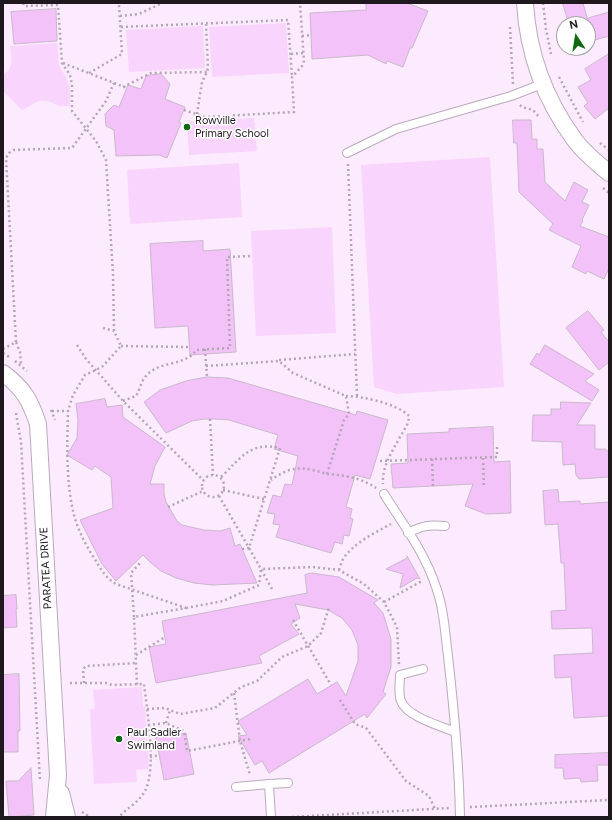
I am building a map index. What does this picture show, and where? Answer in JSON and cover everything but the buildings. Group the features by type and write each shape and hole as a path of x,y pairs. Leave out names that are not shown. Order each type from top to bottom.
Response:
{"street":[{"path":"525,3 526,26 542,84 575,140 609,173"},
{"name":"PARATEA DRIVE","path":"3,373 22,390 31,404 38,424 58,775 54,817"},
{"name":"PARATEA DRIVE","path":"58,775 67,817"}],"lane":[{"path":"347,153 396,128 511,96 542,84"},
{"path":"384,494 424,558 437,588 442,612 456,732 460,817"},
{"path":"408,533 420,526 429,524 445,526"},
{"path":"423,670 400,675 400,699 404,705 417,716 456,732"},
{"path":"236,787 288,783"},
{"path":"269,784 271,817"}],"path":[{"path":"23,3 24,6 58,5 62,63 70,75 72,82 72,110 96,141 106,160 114,332 121,346"},
{"path":"120,16 139,14 162,3"},
{"path":"292,77 303,64 300,3"},
{"path":"544,3 546,29 552,58"},
{"path":"89,73 122,54 119,5"},
{"path":"121,27 288,20 294,112 205,117 184,110"},
{"path":"196,114 202,81 207,72 206,24"},
{"path":"302,36 311,35"},
{"path":"291,54 303,53"},
{"path":"62,63 127,88"},
{"path":"123,87 151,73 207,72"},
{"path":"556,72 586,126"},
{"path":"21,364 20,352 16,342 6,158 11,151 17,149 72,148 106,101 114,83"},
{"path":"599,142 609,150"},
{"path":"347,153 357,396"},
{"path":"123,401 136,396 143,379 150,371 191,357 196,350 230,348 227,257 252,256"},
{"path":"102,328 114,332"},
{"path":"3,350 16,342"},
{"path":"77,344 86,359 123,401 204,481"},
{"path":"186,608 110,581 89,551 73,512 67,444 68,411 73,395 84,375 103,366 121,346 189,347"},
{"path":"205,349 207,377"},
{"path":"206,366 355,354"},
{"path":"279,360 293,372 346,396 357,396 391,405 404,411 409,416 409,422 386,462 383,481 384,494"},
{"path":"327,474 344,420 349,414 346,396"},
{"path":"52,411 68,411"},
{"path":"16,412 21,442 41,784"},
{"path":"210,419 213,476"},
{"path":"220,478 247,452 257,447 269,446 280,448 249,548"},
{"path":"380,461 386,462 497,457 498,446"},
{"path":"483,458 484,488"},
{"path":"432,459 432,486"},
{"path":"270,481 294,468 342,475 369,483 384,494"},
{"path":"209,476 213,476 220,478 224,483 223,490 219,496 212,497 208,496 202,488 204,481 209,476"},
{"path":"223,490 264,499"},
{"path":"168,507 203,491"},
{"path":"219,496 272,588"},
{"path":"340,570 342,560 351,550 363,540 400,519"},
{"path":"242,549 249,548"},
{"path":"137,685 131,573 141,562"},
{"path":"261,569 313,566 340,570 364,584 384,602 397,627 400,675"},
{"path":"134,618 223,601 259,585 261,569"},
{"path":"384,602 432,575"},
{"path":"147,709 165,708 180,714 211,709 218,706 240,687 257,680 282,657 308,646 321,633 329,607"},
{"path":"293,620 331,685"},
{"path":"136,656 165,637"},
{"path":"84,683 83,669 86,666 136,663"},
{"path":"70,683 106,682 112,685 144,684 148,724 150,779 145,791 135,803 119,817"},
{"path":"234,693 240,741 253,786"},
{"path":"340,700 355,724 366,728 406,781 429,796 435,809"},
{"path":"166,723 170,710"},
{"path":"148,724 166,723 184,731 187,751 250,739"},
{"path":"150,757 160,755"},
{"path":"292,817 609,800"}],"shaded area":[{"path":"286,23 289,73 212,77 209,27"},
{"path":"203,26 205,68 129,72 126,30"},
{"path":"57,43 59,65 67,79 70,89 70,105 59,106 42,101 36,102 22,110 3,91 3,74 7,72 11,66 10,46"},
{"path":"254,118 257,151 189,155 187,122"},
{"path":"490,157 504,387 397,394 374,387 361,165"},
{"path":"239,163 242,217 130,224 127,170"},
{"path":"332,227 336,333 256,336 251,231"},
{"name":"Paul Sadler Swimland","path":"142,687 143,707 145,707 149,769 136,770 137,782 94,784 90,709 95,709 93,690"}],"place":[{"name":"Rowville Primary School","path":"187,127"},
{"name":"Paul Sadler Swimland","path":"119,739"}]}
